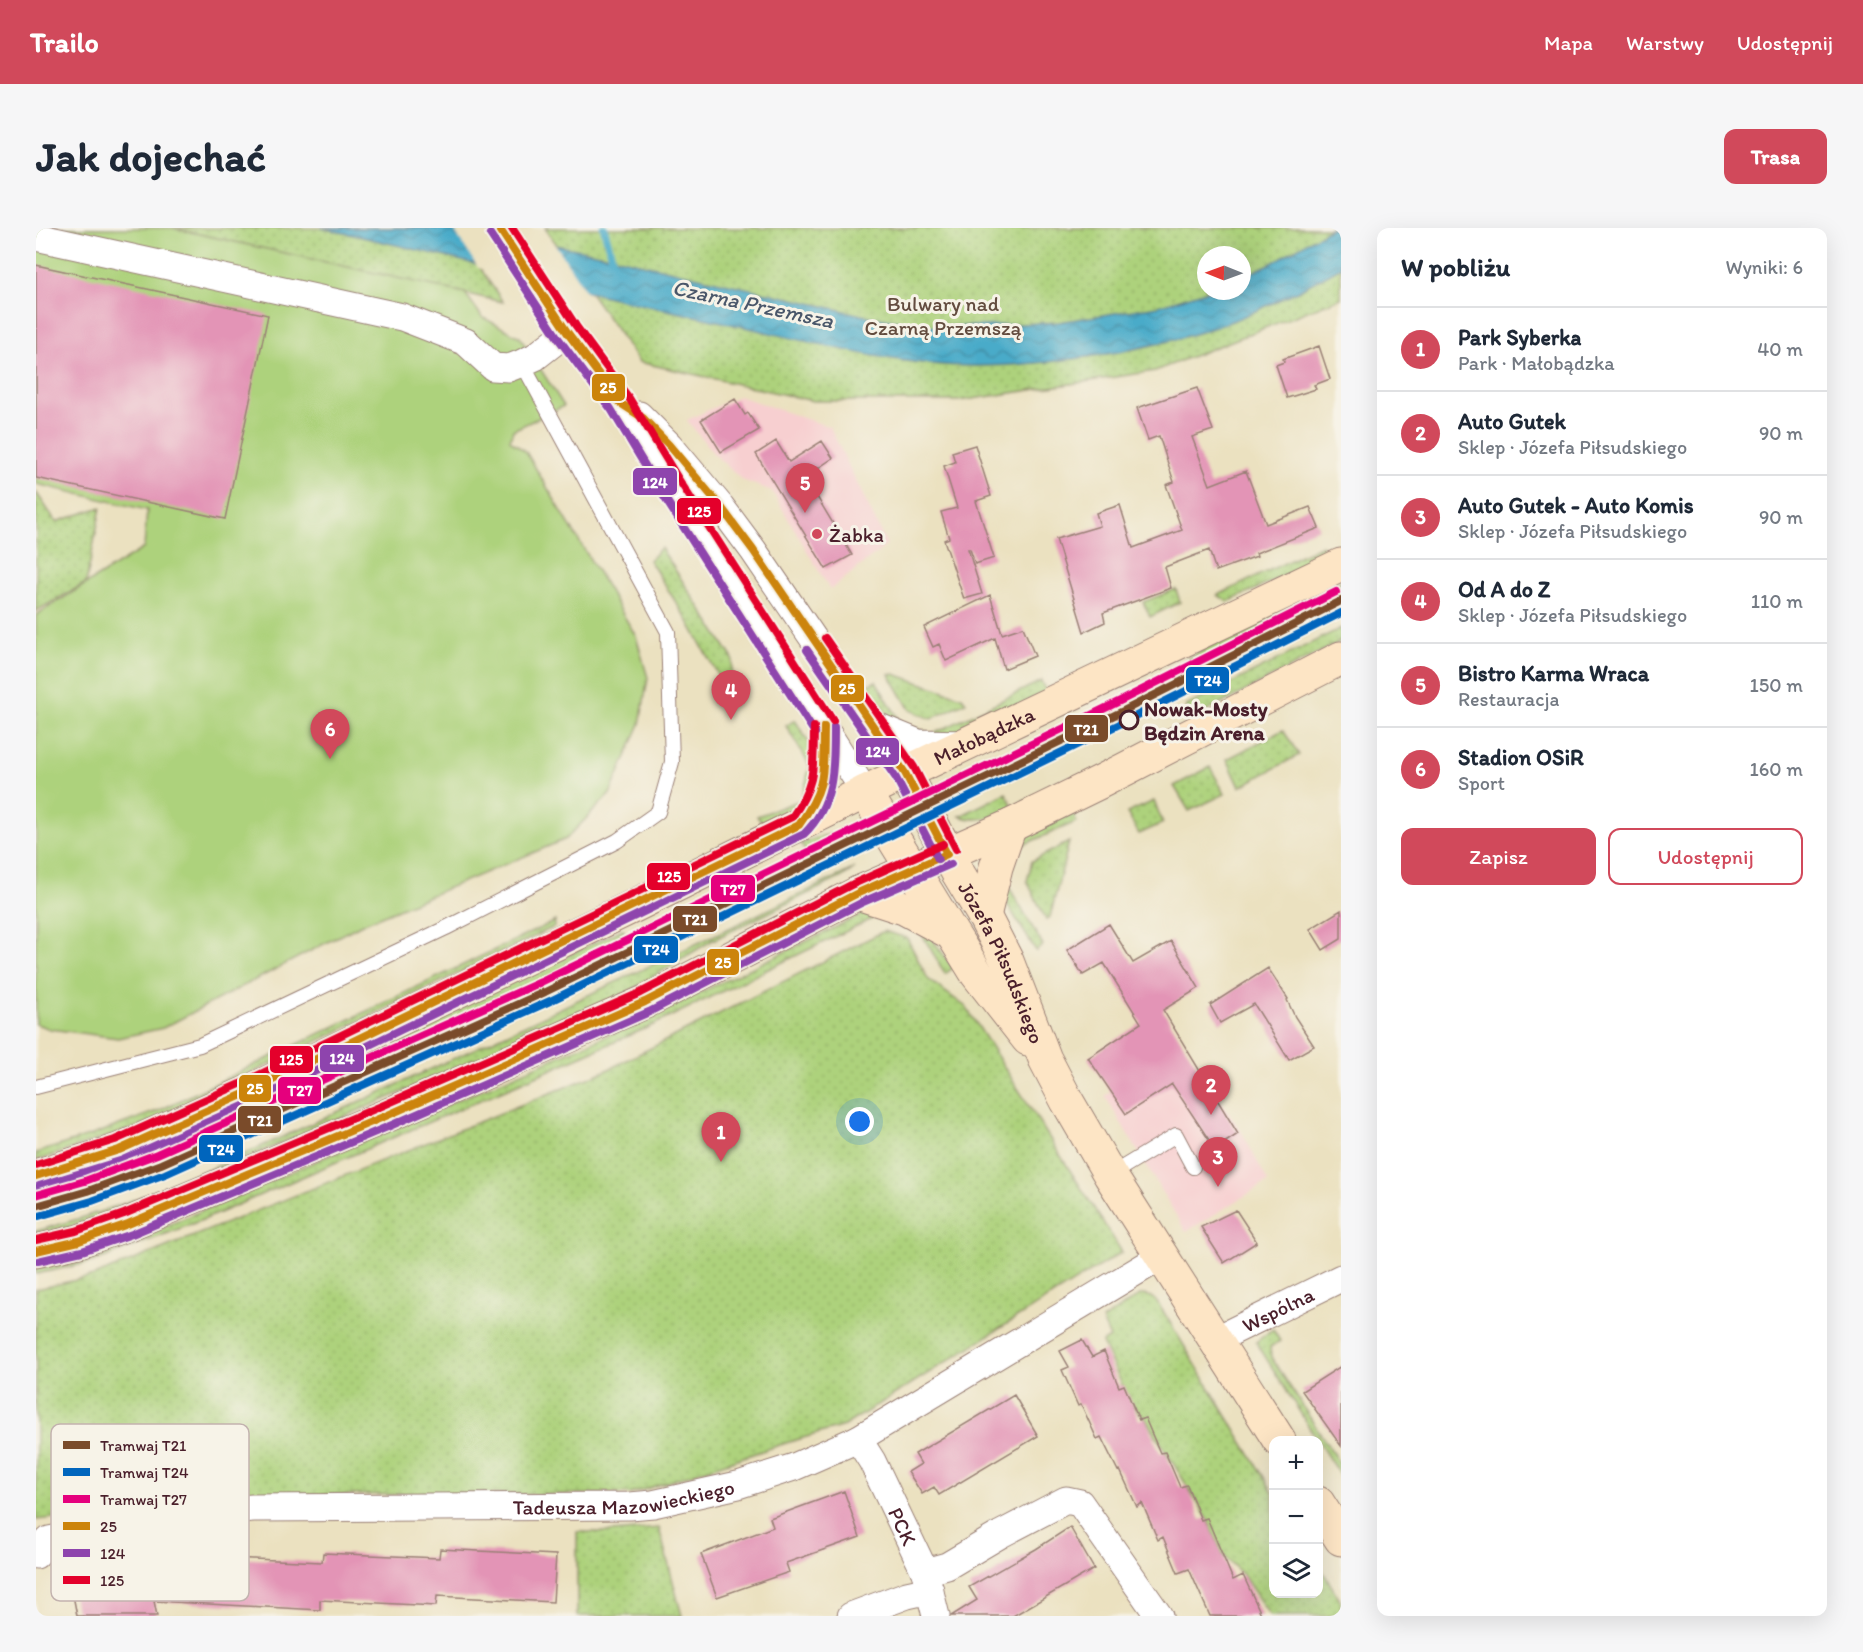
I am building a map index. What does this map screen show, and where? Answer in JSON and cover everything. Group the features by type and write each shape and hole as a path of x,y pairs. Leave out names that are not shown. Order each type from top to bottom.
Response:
{"street":[{"name":"Józefa Piłsudskiego","path":"499,228 567,332 620,403 669,486 913,868 951,933 994,997 1045,1059"},
{"path":"36,237 402,317 466,342 493,367 509,368 535,357 567,332"},
{"name":"Józefa Piłsudskiego","path":"620,403 643,418 721,507 874,725 904,773 947,854 984,916 1007,961 1045,1059 1110,1175 1276,1436"},
{"name":"Małobądzka","path":"36,1176 119,1150 244,1094 904,773 1341,566"},
{"path":"36,1251 79,1241 128,1224 645,1002 858,893 1010,826 1143,761 1341,657"},
{"path":"874,725 918,743 968,744"},
{"path":"799,825 815,802 823,777 824,727"},
{"path":"984,916 996,867 1010,826"},
{"path":"858,893 904,908 951,933"},
{"name":"Tadeusza Mazowieckiego","path":"249,1508 618,1507 653,1504 738,1485 794,1467 858,1439 1162,1256"},
{"name":"Wspólna","path":"1215,1340 1341,1278"},
{"name":"PCK","path":"858,1439 872,1461 928,1581 936,1616"},
{"path":"851,1616 907,1595 947,1566 1066,1500 1080,1503 1151,1613"},
{"path":"1323,1511 1341,1539"},
{"name":"Tadeusza Mazowieckiego","path":"36,1556 51,1540"}],"lane":[{"path":"36,1087 200,1045 436,933 617,841 658,812 672,762 668,632 522,363"},
{"path":"1110,1175 1176,1135 1193,1167"}],"shaded area":[{"path":"739,396 830,427 887,545 830,590 772,491 742,480 713,453 687,420"},
{"path":"1192,1057 1243,1134 1268,1182 1186,1232 1105,1096 1157,1061 1168,1071"}],"green space":[{"path":"36,228 172,228 465,293 482,317 520,337 564,406 513,430 510,440 526,452 636,636 648,678 640,724 610,794 566,839 362,924 163,1028 118,1038 50,1029 36,1024 36,615 144,548 147,510 36,484"},
{"path":"172,228 453,228 503,302"},
{"name":"Bulwary nad Czarną Przemszą","path":"545,228 1341,228 1341,298 1155,371 959,401 813,401 639,362"},
{"path":"36,492 56,522 101,507 86,583 36,611"},
{"path":"1322,545 1328,556 1228,602 1218,595"},
{"path":"661,548 733,659 731,683 722,682 686,618 649,560"},
{"path":"1341,581 1341,592 1108,708 1217,641"},
{"path":"1176,589 1180,602 1150,617 1143,602"},
{"path":"1341,628 1341,641 1192,719 1186,706"},
{"path":"889,674 962,697 966,702 931,719 910,710"},
{"path":"876,681 901,723 933,734 1041,681 1046,692 946,739 895,725 867,686"},
{"path":"795,720 814,751 815,774 796,811 765,827 757,816 801,800 810,766 786,726"},
{"path":"1283,730 1299,755 1240,787 1227,759"},
{"path":"1210,767 1225,794 1189,811 1174,786"},
{"path":"1055,786 1014,808 997,815 978,819 960,816 1006,793 1013,807"},
{"path":"1154,801 1163,823 1139,834 1127,813"},
{"path":"1074,812 1076,822 1016,848 1004,879 1043,945 1036,951 1007,904 1002,875 1006,859 1017,840"},
{"path":"852,834 807,855 801,843 823,836"},
{"path":"1069,842 1050,917 1046,920 1027,881 1032,861"},
{"path":"855,868 842,877 711,941 618,998 475,1061 474,1059 468,1061 469,1064 103,1218 36,1236 36,1231 160,1190 280,1138"},
{"path":"879,910 905,916 924,929 953,968 945,974 916,924 884,913 649,1027 205,1219 93,1262 36,1274 36,1264 92,1252 159,1229 645,1019 863,914"},
{"path":"555,921 554,927 148,1123 36,1161 36,1153 160,1110"},
{"path":"623,929 630,943 535,988 149,1161 36,1198 36,1192 97,1175 179,1141"},
{"path":"884,931 907,938 928,979 966,1007 1122,1252 844,1426 631,1494 249,1497 249,1424 51,1424 51,1518 36,1520 36,1289 94,1276 603,1072"},
{"path":"1140,1295 1151,1297 1157,1302 1269,1485 1269,1598 1323,1598 1323,1572 1341,1602 1341,1616 1270,1616 1243,1575 1222,1554 1207,1518 1145,1418 1131,1403 1102,1343 1110,1338 1102,1320"},
{"path":"1273,1329 1280,1341 1270,1347 1271,1357 1322,1436 1315,1436 1256,1342"},
{"path":"1323,1438 1341,1466 1341,1478 1323,1449"},
{"path":"659,1528 682,1616 577,1616 577,1532"}],"water":[{"name":"Czarna Przemsza","path":"321,228 468,228 596,253 866,316 926,326 984,326 1059,322 1158,306 1197,294 1197,300 1251,300 1251,273 1331,228 1341,228 1341,267 1288,296 1232,321 1172,340 1107,354 1040,363 978,366 889,359 627,301"}],"pier":[{"path":"453,228 484,228 553,241 588,295 478,268"}],"building":[{"path":"36,265 268,315 225,519 36,478"},
{"path":"1319,346 1330,379 1314,385 1316,389 1287,398 1276,365 1284,362 1283,359"},
{"path":"1197,388 1213,430 1192,437 1210,485 1246,471 1266,524 1310,507 1319,528 1256,553 1257,556 1216,571 1209,550 1165,567 1171,588 1103,613 1105,622 1084,632 1056,539 1100,526 1096,513 1120,505 1133,548 1182,530 1166,485 1174,482 1159,436 1148,440 1137,408"},
{"path":"735,399 745,415 748,413 759,430 721,452 701,420"},
{"path":"776,441 789,462 822,441 833,458 805,477 852,555 826,569 756,454"},
{"path":"975,445 991,496 976,501 994,558 975,564 970,549 968,549 982,594 964,599 944,540 949,538 941,512 957,508 944,466 955,462 952,452"},
{"path":"990,595 1002,634 1023,627 1035,656 1004,669 995,638 946,661 939,644 933,647 924,627"},
{"path":"1341,910 1341,939 1323,950 1310,929"},
{"path":"1109,924 1133,963 1171,941 1199,988 1163,1010 1238,1134 1215,1149 1172,1084 1126,1114 1088,1058 1141,1023 1104,963 1083,975 1067,950"},
{"path":"1268,968 1314,1046 1289,1060 1254,1004 1220,1023 1210,1005"},
{"path":"1236,1210 1257,1242 1224,1263 1201,1227"},
{"path":"1082,1340 1092,1357 1104,1351 1119,1387 1124,1385 1139,1420 1145,1418 1160,1453 1165,1452 1180,1487 1187,1485 1201,1520 1207,1518 1233,1580 1243,1575 1262,1616 1210,1616 1189,1569 1178,1573 1163,1537 1158,1540 1142,1503 1137,1507 1120,1470 1118,1471 1101,1437 1097,1439 1081,1404 1078,1406 1062,1370 1069,1367 1060,1351"},
{"path":"1341,1366 1341,1446 1302,1391"},
{"path":"1014,1395 1038,1436 939,1495 934,1487 922,1494 908,1472 921,1464 915,1454"},
{"path":"844,1491 860,1537 786,1563 789,1572 717,1597 701,1554 773,1527 770,1518"},
{"path":"1070,1527 1094,1569 1013,1616 951,1616 977,1600 969,1587"},
{"path":"440,1549 556,1555 553,1602 437,1596 436,1606 320,1600 320,1610 154,1601 249,1601 249,1559 322,1562 323,1553 439,1558"},
{"path":"74,1601 154,1601 157,1616 77,1616"}],"waterway":[{"path":"604,228 614,266"}],"tram line":[{"name":"T27","path":"36,1195 85,1181 157,1154 541,982 1120,701 1336,592"},
{"name":"T21","path":"36,1206 88,1191 161,1164 545,992 1125,710 1341,601"},
{"name":"T24","path":"39,1216 92,1201 165,1174 550,1001 1130,719 1341,613"}],"transit line":[{"name":"25","path":"499,228 567,332 620,403 643,418 669,445 721,507 753,550 905,773 947,854"},
{"name":"125","path":"512,228 576,326 629,398 833,721"},
{"name":"124","path":"490,234 558,338 611,409 661,492 815,733"},
{"name":"125","path":"825,638 914,767 956,849"},
{"name":"124","path":"807,650 896,778 938,859"},
{"name":"125","path":"36,1165 115,1140 240,1084 792,817 810,784 814,727"},
{"name":"25","path":"36,1176 119,1150 244,1094 799,825 815,800 822,779 824,727"},
{"name":"124","path":"39,1186 123,1160 248,1104 804,834 822,810 831,784 834,727"},
{"name":"125","path":"36,1240 76,1231 124,1214 384,1105 640,993 853,884 943,844"},
{"name":"25","path":"36,1251 79,1241 128,1224 388,1115 645,1002 858,893 947,854"},
{"name":"124","path":"38,1261 82,1251 132,1234 392,1125 649,1012 863,902 951,864"}],"place":[{"name":"Bistro Karma Wraca","path":"805,513"},
{"name":"Żabka","path":"817,534"},
{"name":"Od A do Z","path":"731,720"},
{"name":"Nowak-Mosty Będzin Arena","path":"1129,720"},
{"name":"Stadion OSiR","path":"330,759"},
{"name":"Auto Gutek","path":"1211,1115"},
{"name":"Park Syberka","path":"721,1162"},
{"name":"Auto Gutek - Auto Komis","path":"1218,1187"}]}
